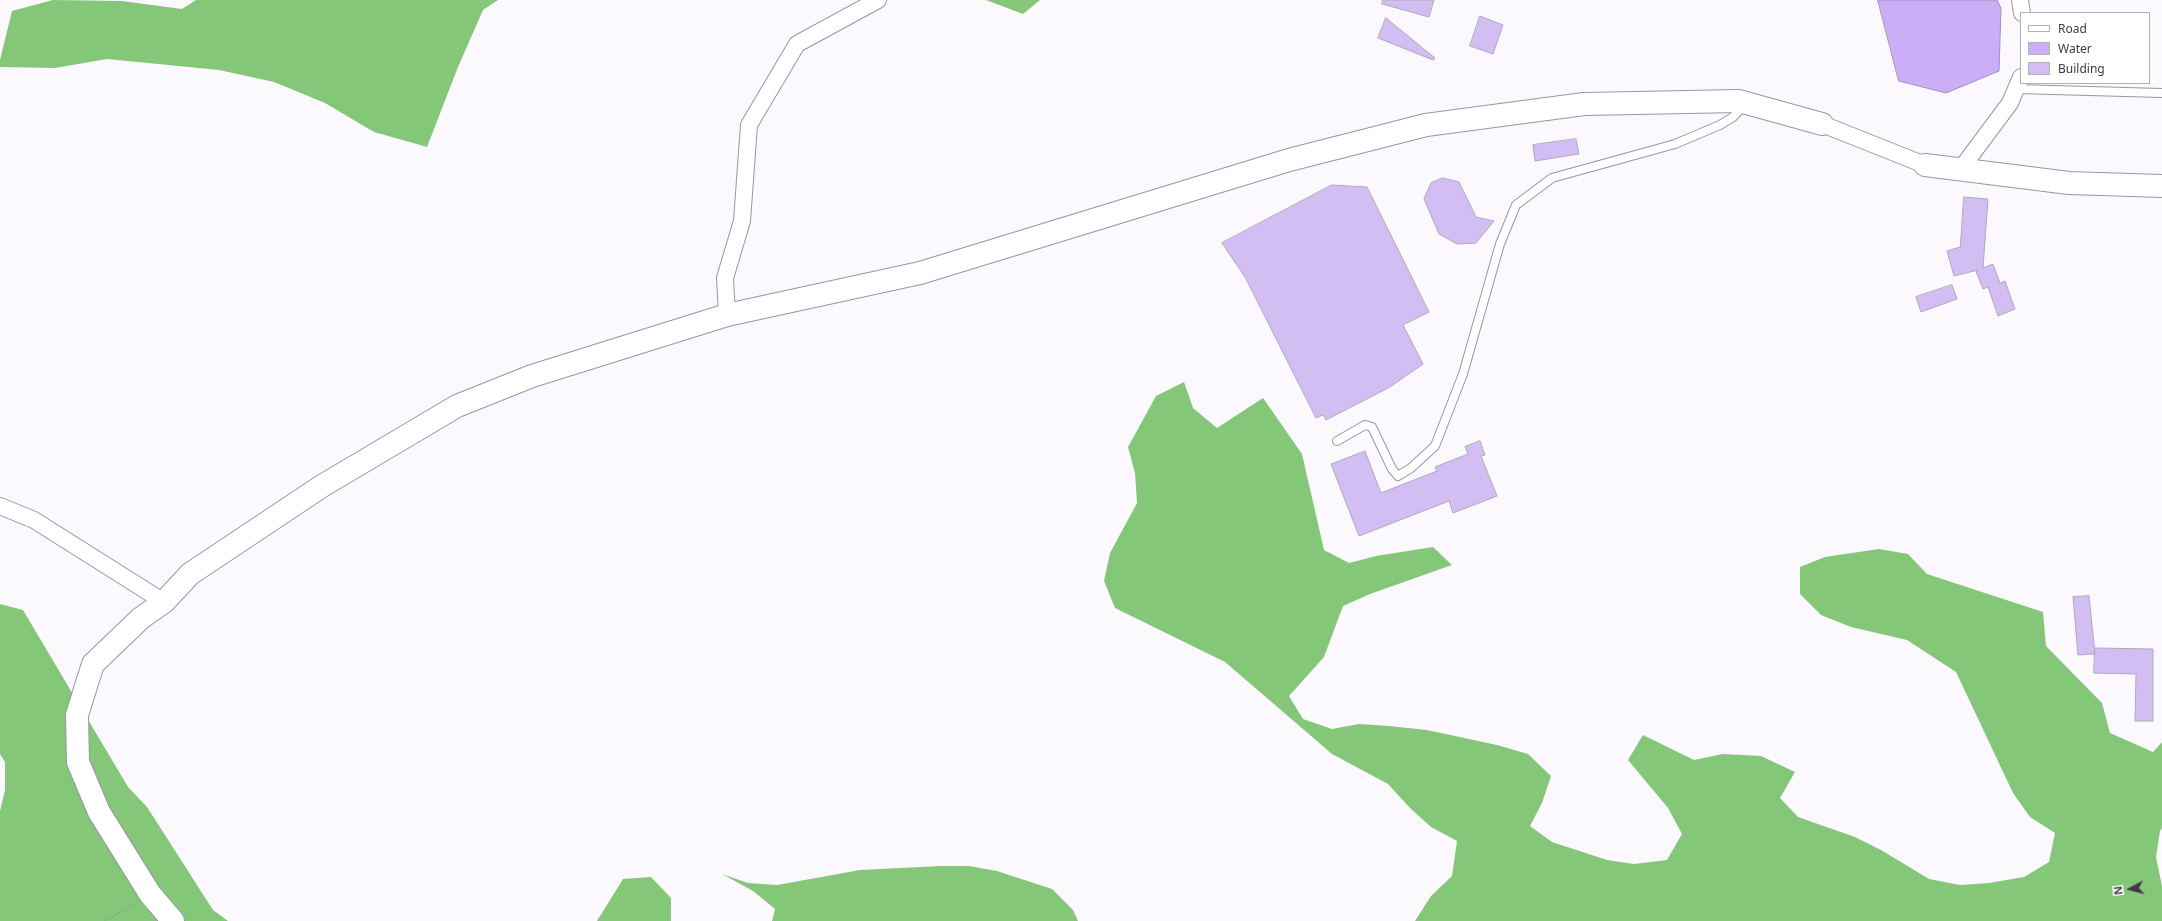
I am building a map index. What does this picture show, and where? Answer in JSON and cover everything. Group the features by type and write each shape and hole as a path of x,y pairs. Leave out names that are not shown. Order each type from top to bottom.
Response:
{"street":[{"path":"727,314 725,278 742,221 749,125 797,44 878,0"},
{"path":"2020,0 2022,12"},
{"path":"1960,170 2010,103 2018,83"},
{"path":"173,921 150,894 99,812 78,762 77,715 93,664 141,618 164,602 190,574 322,486 457,406 532,376 727,314 920,273 1289,160 1426,125 1584,104 1739,101 1822,124 1925,165 2069,183 2162,186"},
{"path":"0,506 34,520 164,602"}],"lane":[{"path":"2032,84 2162,93"},
{"path":"1337,441 1365,425 1372,426 1392,469 1398,476 1411,468 1435,446 1463,374 1500,244 1516,205 1552,178 1675,144 1720,125 1733,117 1746,103"}],"path":[{"path":"105,921 150,894"}],"green space":[{"path":"53,0 122,1 182,9 196,0 498,0 483,10 458,67 427,147 374,132 325,103 274,82 219,70 107,59 55,68 0,67 0,60 12,11"},
{"path":"986,0 1040,0 1023,14"},
{"path":"1184,382 1193,408 1217,428 1263,398 1302,454 1324,550 1349,563 1376,556 1433,547 1452,565 1370,594 1343,606 1324,657 1289,696 1303,719 1332,729 1359,724 1427,730 1497,745 1528,754 1551,776 1542,803 1530,826 1552,842 1607,860 1634,864 1667,860 1682,834 1668,808 1628,760 1643,735 1694,760 1723,754 1761,756 1795,772 1780,798 1798,817 1855,837 1881,850 1929,879 1960,885 1989,883 2024,877 2049,862 2055,833 2030,817 2013,793 1956,672 1907,640 1851,627 1821,615 1800,594 1800,567 1825,557 1879,549 1908,554 1927,574 2043,612 2046,646 2102,703 2110,733 2153,752 2162,742 2162,828 2160,831 2156,857 2162,886 2162,921 1415,921 1431,896 1452,876 1457,841 1431,827 1410,808 1388,784 1332,754 1225,662 1115,608 1104,581 1110,553 1137,503 1135,473 1128,447 1156,396"},
{"path":"0,604 23,610 128,787 147,807 213,910 228,921 0,921 0,811 5,790 5,762 0,754"},
{"path":"969,866 997,871 1052,889 1073,910 1078,921 772,921 775,909 753,891 722,874 748,883 777,885 860,870"},
{"path":"651,877 671,898 671,921 597,921 623,879"}],"water":[{"path":"1878,0 1997,0 2001,8 1999,71 1946,93 1899,81"}],"building":[{"path":"1383,0 1434,0 1429,17 1382,4"},
{"path":"1480,16 1503,25 1493,54 1470,46"},
{"path":"1386,18 1435,58 1433,60 1378,38"},
{"path":"1576,139 1579,154 1535,161 1533,145"},
{"path":"1443,178 1459,182 1476,217 1494,221 1476,243 1457,244 1439,234 1424,199 1431,183"},
{"path":"1332,185 1367,187 1429,312 1403,325 1423,364 1390,387 1326,420 1323,415 1316,418 1245,277 1222,243"},
{"path":"1964,197 1988,199 1983,268 1993,264 2000,283 2005,281 2015,309 1998,316 1988,287 1983,289 1976,271 1978,270 1954,276 1947,251 1960,247"},
{"path":"1952,285 1957,299 1921,312 1916,297"},
{"path":"1480,441 1485,455 1481,456 1497,496 1453,513 1449,501 1359,536 1331,464 1365,451 1381,493 1437,471 1435,467 1468,454 1465,447"},
{"path":"2089,596 2095,654 2078,655 2073,597"},
{"path":"2095,648 2153,649 2153,721 2135,721 2136,674 2094,673"}]}
